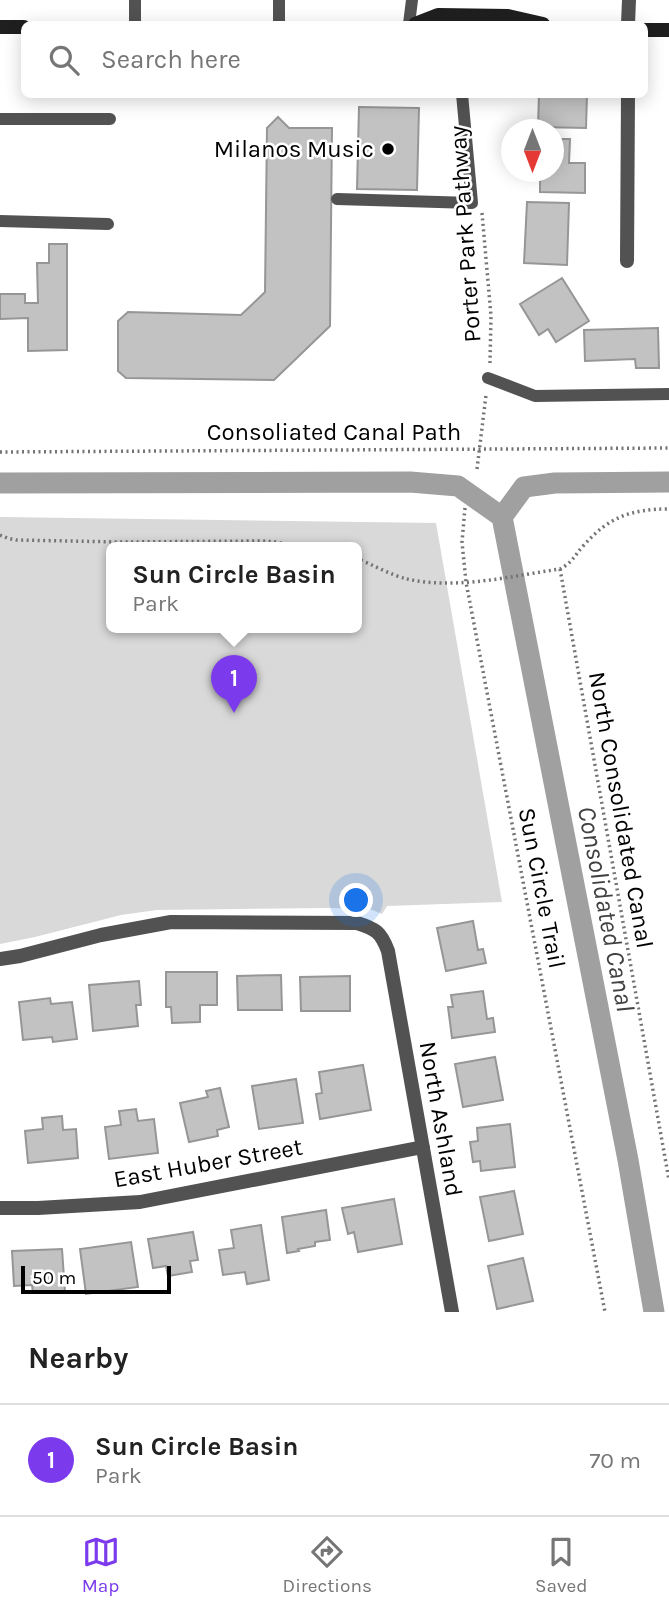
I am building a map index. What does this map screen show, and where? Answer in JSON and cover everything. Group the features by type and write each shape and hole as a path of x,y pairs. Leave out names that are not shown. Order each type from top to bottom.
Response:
{"main road":[{"path":"423,21 438,15 508,16 529,21"},
{"path":"0,27 21,27"},
{"path":"648,30 669,30"}],"street":[{"path":"628,21 629,0"},
{"path":"627,261 628,98"},
{"name":"North Ashland","path":"0,960 101,935 171,922 357,923 382,935 388,951 452,1312"},
{"name":"East Huber Street","path":"0,1208 140,1202 423,1147"}],"lane":[{"path":"135,0 135,21"},
{"path":"279,0 279,21"},
{"path":"409,21 412,0"},
{"path":"337,199 472,203 462,98"},
{"path":"0,119 110,119"},
{"path":"0,221 108,224"},
{"path":"488,378 535,396 669,394"}],"path":[{"name":"Porter Park Pathway","path":"477,469 490,357 491,316 481,208"},
{"name":"Consoliated Canal Path","path":"0,453 669,448"},
{"path":"465,508 461,542 466,582"},
{"path":"362,561 403,578 421,581 466,582 561,569 572,562 593,535 610,522 629,514 652,509 669,509"},
{"path":"0,535 16,540 42,541 277,542"},
{"name":"North Consolidated Canal","path":"561,569 669,1180"},
{"name":"Sun Circle Trail","path":"466,582 605,1312"}],"shaded area":[{"path":"0,517 436,523 502,902 387,906 382,914 370,909 327,908 157,910 121,915 0,944"}],"building":[{"path":"539,98 587,98 586,128 564,128 564,119 538,119"},
{"name":"Milanos Music","path":"359,107 419,108 417,190 357,189"},
{"path":"278,117 289,128 332,128 330,326 274,380 126,378 118,371 118,321 128,312 241,315 265,292 267,128"},
{"path":"564,139 570,139 569,163 585,163 585,193 540,192 540,182 564,182"},
{"path":"527,202 569,203 567,265 524,263"},
{"path":"49,244 67,244 67,350 28,351 28,318 0,319 0,294 25,294 25,303 38,303 37,263 49,263"},
{"path":"562,278 589,321 556,342 548,329 539,335 520,304"},
{"path":"658,328 659,368 636,368 635,359 585,361 584,330"},
{"path":"473,921 478,950 483,949 486,963 446,971 437,928"},
{"path":"166,972 217,972 217,1005 200,1005 200,1022 172,1023 171,1007 166,1007"},
{"path":"281,975 282,1010 238,1010 237,976"},
{"path":"350,976 350,1011 301,1011 300,977"},
{"path":"139,981 141,1005 136,1005 138,1026 93,1031 89,985"},
{"path":"483,991 487,1019 493,1018 495,1032 452,1038 448,1007 453,1007 451,995"},
{"path":"50,998 51,1004 72,1002 77,1039 53,1042 52,1037 23,1040 19,1002"},
{"path":"495,1057 503,1100 463,1107 455,1064"},
{"path":"363,1065 371,1110 320,1119 316,1094 322,1093 319,1072"},
{"path":"296,1079 303,1123 259,1129 252,1086"},
{"path":"220,1088 229,1127 217,1130 218,1136 189,1142 180,1103 208,1097 206,1091"},
{"path":"136,1109 138,1121 154,1119 158,1153 109,1159 105,1127 121,1125 119,1111"},
{"path":"62,1116 63,1130 76,1129 78,1158 28,1163 25,1131 43,1129 42,1118"},
{"path":"510,1124 515,1167 481,1171 480,1161 473,1162 470,1142 478,1141 477,1128"},
{"path":"514,1191 523,1234 489,1241 480,1197"},
{"path":"394,1199 402,1244 358,1252 354,1232 348,1234 342,1208"},
{"path":"326,1210 330,1240 315,1242 315,1246 287,1253 282,1217"},
{"path":"261,1225 269,1280 247,1284 245,1272 223,1275 219,1250 234,1248 231,1230"},
{"path":"193,1232 198,1260 190,1261 192,1272 168,1276 166,1266 153,1268 148,1239"},
{"path":"131,1242 138,1287 86,1294 80,1249"},
{"path":"62,1249 65,1292 33,1293 32,1285 14,1286 12,1251"},
{"path":"523,1258 533,1301 497,1309 488,1266"}],"waterway":[{"path":"0,483 410,482 458,486 502,517"},
{"path":"502,517 524,487 555,483 669,482"},
{"name":"Consolidated Canal","path":"502,517 628,1160 654,1312"}],"place":[{"name":"Milanos Music","path":"388,149"},
{"name":"Sun Circle Basin","path":"234,713"}]}
